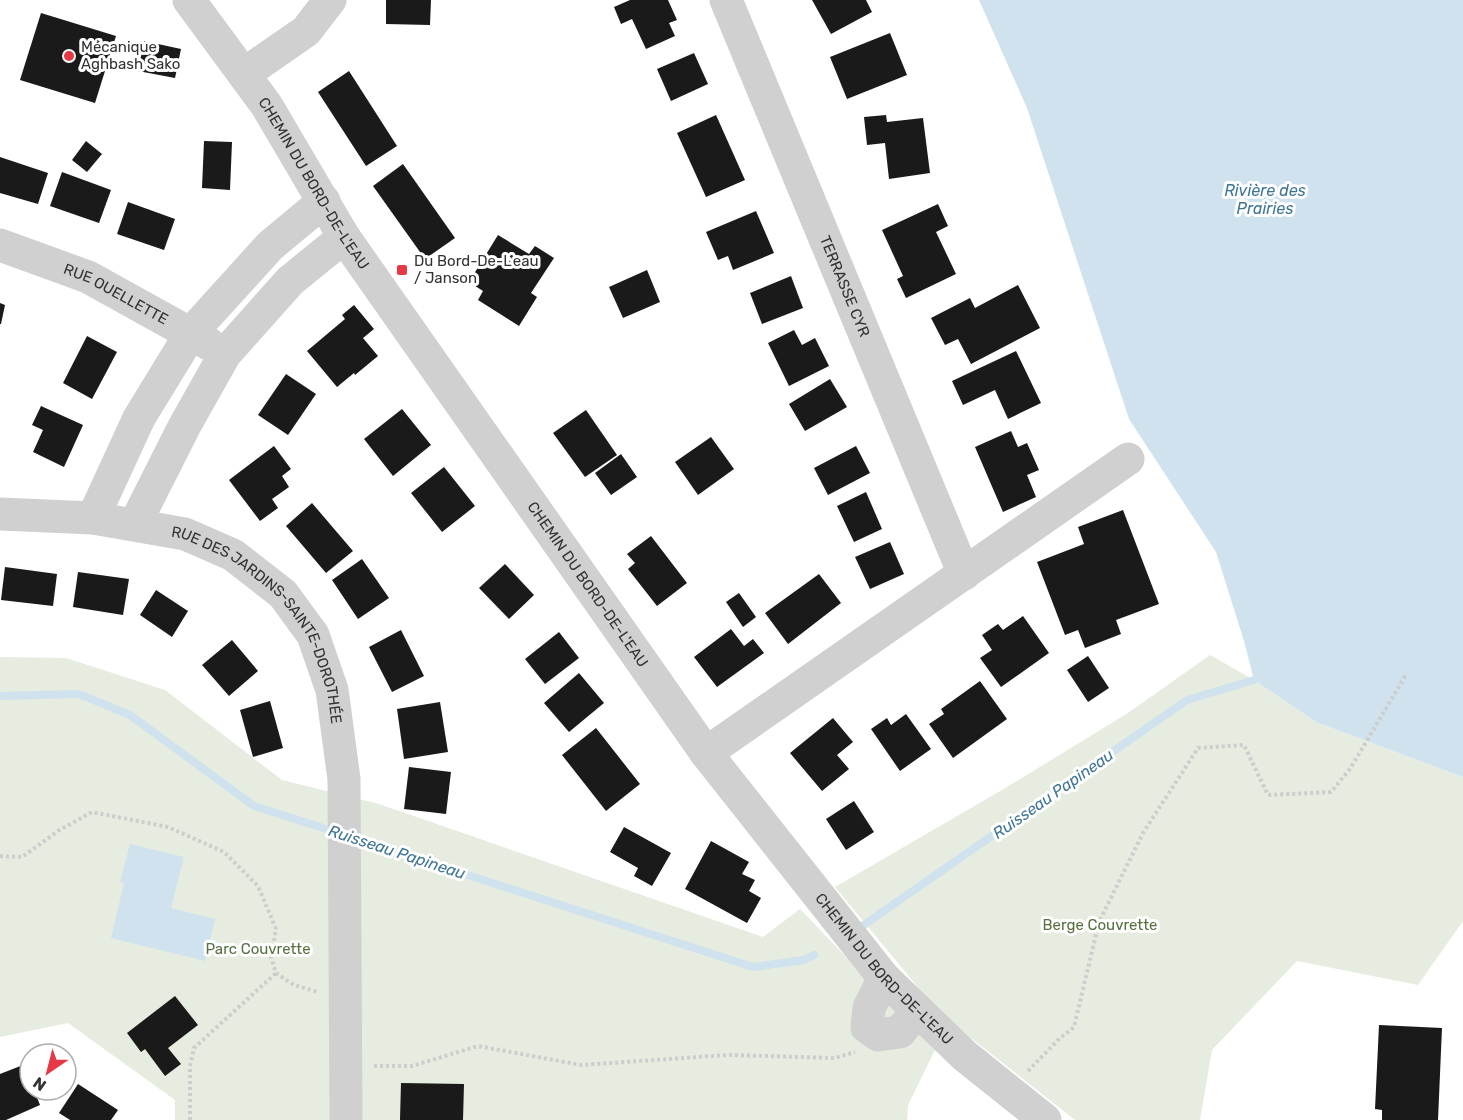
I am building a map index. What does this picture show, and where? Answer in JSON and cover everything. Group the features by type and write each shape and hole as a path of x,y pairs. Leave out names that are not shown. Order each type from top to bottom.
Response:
{"street":[{"name":"CHEMIN DU BORD-DE-L'EAU","path":"189,0 267,106 344,237 706,753 884,978 965,1056 1045,1120"},
{"path":"244,74 306,31 330,0"},
{"name":"TERRASSE CYR","path":"726,0 964,574"},
{"path":"93,518 139,418 191,333 270,246 324,201"},
{"name":"RUE DES JARDINS-SAINTE-DOROTHÉE","path":"344,237 291,281 225,354 185,425 135,524 185,534 233,555 283,594 313,635 332,690 344,779 346,1120"},
{"name":"RUE OUELLETTE","path":"0,246 88,277 225,354"},
{"path":"706,753 1128,459"},
{"path":"0,514 93,518 135,524"},
{"path":"884,978 869,1008 867,1027 878,1035 900,1032 917,1010"}],"path":[{"path":"1010,1091 1059,1039 1074,1027 1100,922 1143,833 1198,748 1244,745 1268,795 1331,792 1350,769 1407,673"},
{"path":"0,856 22,857 58,831 92,812 168,827 224,852 258,886 276,929 271,957 276,973 294,985 345,1001"},
{"path":"190,1120 190,1066 194,1048 276,973"},
{"path":"346,1065 412,1066 478,1046 581,1065 728,1055 835,1058 869,1049 878,1035"}],"green space":[{"name":"Berge Couvrette","path":"1210,655 1254,680 1316,722 1463,777 1463,921 1418,985 1297,961 1212,1050 1200,1120 1075,1120 956,1026 926,997 835,887 1007,787 1128,713"},
{"name":"Parc Couvrette","path":"0,657 66,658 165,690 282,780 379,804 763,937 800,909 935,1050 908,1105 907,1120 175,1120 175,1100 68,1023 0,1037"}],"water":[{"name":"Rivière des Prairies","path":"979,0 1463,0 1463,777 1316,722 1254,680 1216,552 1129,419 1027,108"},
{"path":"130,844 184,857 171,908 215,919 205,961 111,938 124,883 120,882"}],"building":[{"path":"386,0 431,0 430,25 386,24"},
{"path":"630,0 668,0 677,20 669,23 675,36 646,49 632,19 621,24 614,7"},
{"path":"812,0 866,0 872,12 831,34"},
{"path":"41,13 116,36 95,103 20,80"},
{"path":"890,33 907,75 847,99 830,57"},
{"path":"144,41 181,49 175,78 138,71"},
{"path":"694,53 708,84 671,101 657,69"},
{"path":"349,71 397,146 366,166 318,92"},
{"path":"716,115 745,180 706,197 677,133"},
{"path":"886,115 887,122 923,118 930,173 889,179 885,143 867,145 864,117"},
{"path":"86,141 102,154 87,172 72,160"},
{"path":"204,141 232,142 230,190 202,188"},
{"path":"0,157 48,173 38,204 0,193"},
{"path":"403,164 455,238 425,259 373,186"},
{"path":"62,172 111,190 99,223 50,206"},
{"path":"128,202 175,219 164,250 117,234"},
{"path":"938,204 948,226 936,232 956,274 906,298 897,279 903,276 882,230"},
{"path":"756,211 774,253 733,270 728,256 718,260 706,232"},
{"path":"498,235 529,254 535,246 554,258 531,293 537,297 519,326 478,300 483,291 469,282"},
{"path":"647,270 660,302 623,318 609,287"},
{"path":"791,276 803,308 762,324 750,293"},
{"path":"1018,285 1040,328 971,364 958,339 945,345 931,318 970,298 975,308"},
{"path":"0,303 5,305 1,324 0,324"},
{"path":"354,305 374,329 363,338 378,356 337,387 307,351 345,319 342,315"},
{"path":"794,330 802,345 815,338 829,366 789,386 768,343"},
{"path":"87,336 117,352 92,399 63,383"},
{"path":"1016,351 1041,403 1008,419 995,390 963,405 952,381"},
{"path":"286,374 316,394 288,435 258,415"},
{"path":"830,379 847,407 805,431 789,404"},
{"path":"41,406 83,425 64,467 33,452 43,430 32,425"},
{"path":"402,409 431,445 393,476 364,439"},
{"path":"586,410 617,455 585,477 553,433"},
{"path":"1011,431 1018,447 1027,443 1039,470 1027,475 1036,497 1003,512 975,447"},
{"path":"711,437 734,469 698,495 675,462"},
{"path":"274,446 291,469 282,476 289,487 272,499 278,508 260,521 229,480"},
{"path":"856,446 870,473 828,495 814,468"},
{"path":"621,454 637,477 611,495 595,473"},
{"path":"444,467 475,506 442,532 411,493"},
{"path":"866,492 882,529 854,542 837,506"},
{"path":"312,503 353,551 326,573 286,526"},
{"path":"1123,510 1159,604 1116,620 1121,634 1085,648 1078,630 1065,635 1037,562 1084,544 1078,527"},
{"path":"651,536 687,583 657,606 628,569 635,563 627,554"},
{"path":"890,542 904,574 870,589 855,557"},
{"path":"362,559 389,598 358,619 332,580"},
{"path":"505,564 534,595 509,619 479,588"},
{"path":"5,567 57,574 53,606 1,600"},
{"path":"78,572 129,579 123,615 73,607"},
{"path":"819,574 841,603 788,644 765,613"},
{"path":"156,590 188,611 172,637 140,615"},
{"path":"739,593 756,617 743,627 726,602"},
{"path":"1023,616 1049,653 1001,687 980,658 992,650 982,635 998,624 1003,630"},
{"path":"731,629 744,646 753,639 764,653 717,687 694,657"},
{"path":"401,630 424,676 392,692 369,647"},
{"path":"559,632 579,658 545,684 525,659"},
{"path":"232,640 258,671 229,696 202,665"},
{"path":"1088,656 1109,688 1088,702 1067,670"},
{"path":"579,673 604,703 569,732 544,703"},
{"path":"980,681 1007,719 953,758 929,724 944,714 941,709"},
{"path":"270,701 283,748 253,757 240,710"},
{"path":"440,702 448,752 404,759 397,709"},
{"path":"906,714 931,749 900,771 871,729 887,718 891,725"},
{"path":"833,718 853,742 837,755 849,769 822,791 790,753"},
{"path":"596,728 640,784 606,811 562,755"},
{"path":"409,767 451,772 446,814 404,809"},
{"path":"854,801 874,832 846,850 826,819"},
{"path":"624,827 671,853 652,886 634,876 638,868 610,852"},
{"path":"711,841 749,862 742,874 755,880 749,891 761,898 747,923 685,889"},
{"path":"175,996 198,1025 168,1048 181,1064 165,1076 145,1049 141,1052 127,1033"},
{"path":"1379,1025 1442,1028 1438,1120 1382,1120 1382,1110 1375,1109"},
{"path":"18,1067 18,1102 39,1102 40,1105 6,1120 0,1120 0,1074"},
{"path":"401,1083 464,1084 463,1120 400,1120"},
{"path":"78,1084 118,1110 111,1120 70,1120 59,1113 66,1102 78,1102"}],"waterway":[{"name":"Ruisseau Papineau","path":"861,927 1187,700 1254,680"},
{"name":"Ruisseau Papineau","path":"0,696 79,694 130,715 254,806 336,832"},
{"name":"Ruisseau Papineau","path":"353,838 753,967 804,960 814,955"}],"place":[{"name":"Mécanique Aghbash Sako","path":"69,56"},
{"name":"Du Bord-De-L'eau / Janson","path":"402,270"}]}
